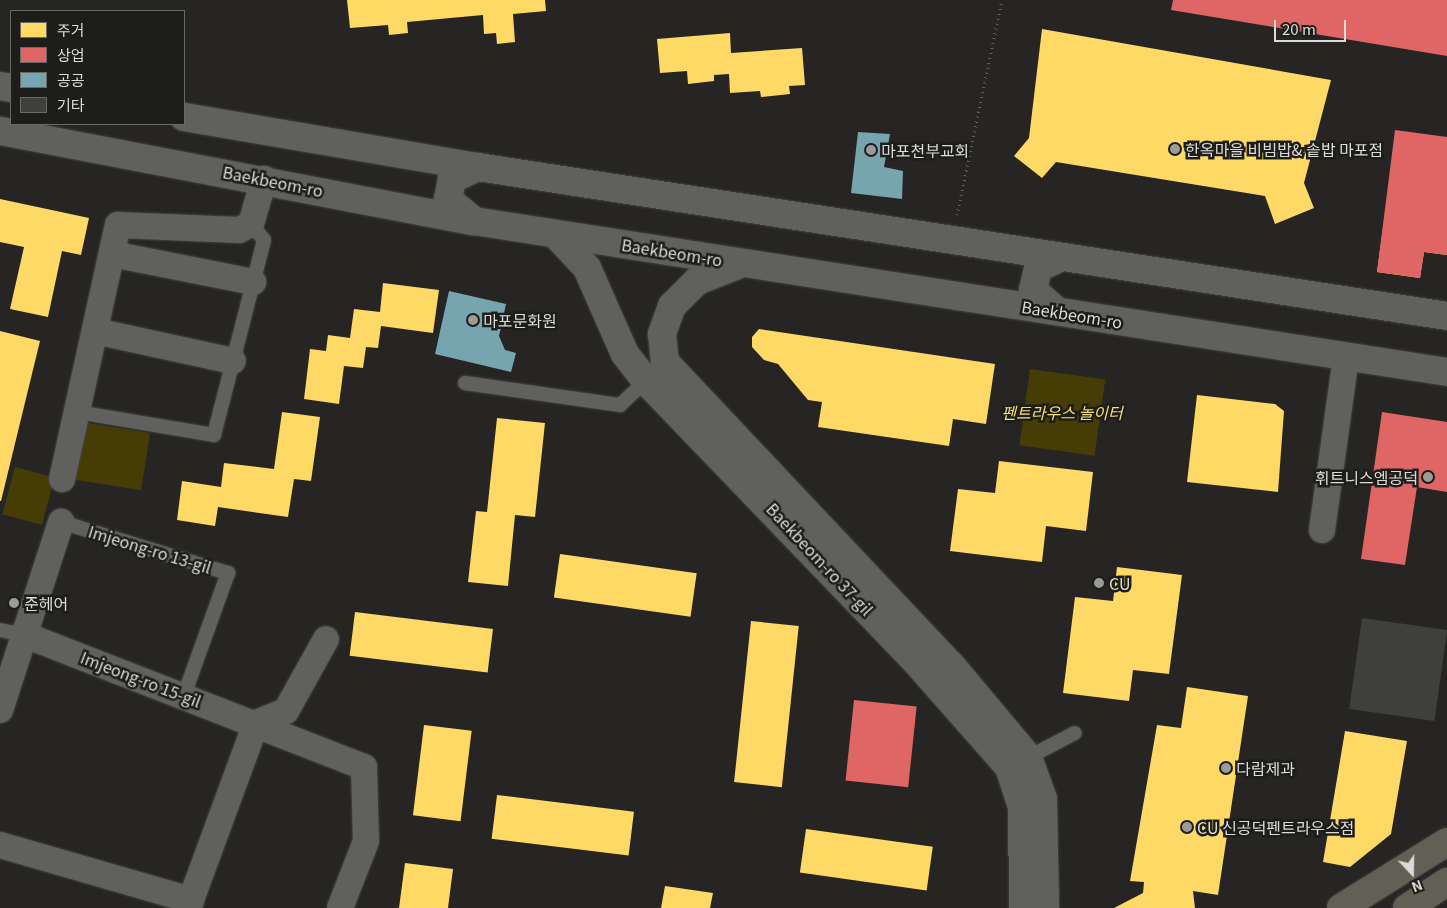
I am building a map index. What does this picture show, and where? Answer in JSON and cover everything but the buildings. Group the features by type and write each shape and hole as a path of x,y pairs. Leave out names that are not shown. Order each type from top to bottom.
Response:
{"main road":[{"path":"185,117 478,168 1447,316"},
{"name":"Baekbeom-ro","path":"0,131 264,179 474,221 1447,372"},
{"path":"474,221 448,199 452,179 478,168"},
{"name":"Baekbeom-ro 37-gil","path":"555,234 587,268 625,354 655,372 911,656 1018,762 1043,799 1045,908"},
{"path":"1057,311 1033,290 1038,268 1062,257"},
{"path":"655,372 662,334 672,306 697,281 742,263"},
{"name":"Baekbeom-ro 37-gil","path":"1018,762 1022,807 1023,908"},
{"path":"1341,908 1447,842"},
{"path":"1407,908 1447,882"}],"street":[{"path":"62,479 118,225 239,230 251,224 264,179"},
{"path":"112,254 253,282"},
{"path":"95,331 233,361"},
{"path":"1322,530 1346,356"},
{"name":"Imjeong-ro 13-gil","path":"0,710 12,632 61,522"},
{"name":"Imjeong-ro 15-gil","path":"12,632 184,695 364,767 366,841 340,908"},
{"path":"0,845 190,904 256,723 286,712 326,639"}],"lane":[{"path":"77,412 214,435 264,240 251,224"},
{"path":"465,383 620,404 655,372"},
{"name":"Imjeong-ro 13-gil","path":"61,522 228,574 184,695"},
{"path":"1018,762 1075,732"}],"path":[{"path":"952,240 1002,0"}],"green space":[{"name":"펜트라우스 놀이터","path":"1030,369 1105,380 1095,456 1019,445"},
{"path":"81,422 150,433 141,490 72,479"},
{"path":"15,467 55,478 42,525 2,514"}],"place":[{"name":"한옥마을 비빔밥& 솥밥 마포점","path":"1175,149"},
{"name":"마포천부교회","path":"871,150"},
{"name":"마포문화원","path":"473,320"},
{"name":"휘트니스엠공덕","path":"1428,477"},
{"name":"CU","path":"1099,583"},
{"name":"준헤어","path":"14,603"},
{"name":"다람제과","path":"1226,768"},
{"name":"CU 신공덕펜트라우스점","path":"1187,827"}]}
